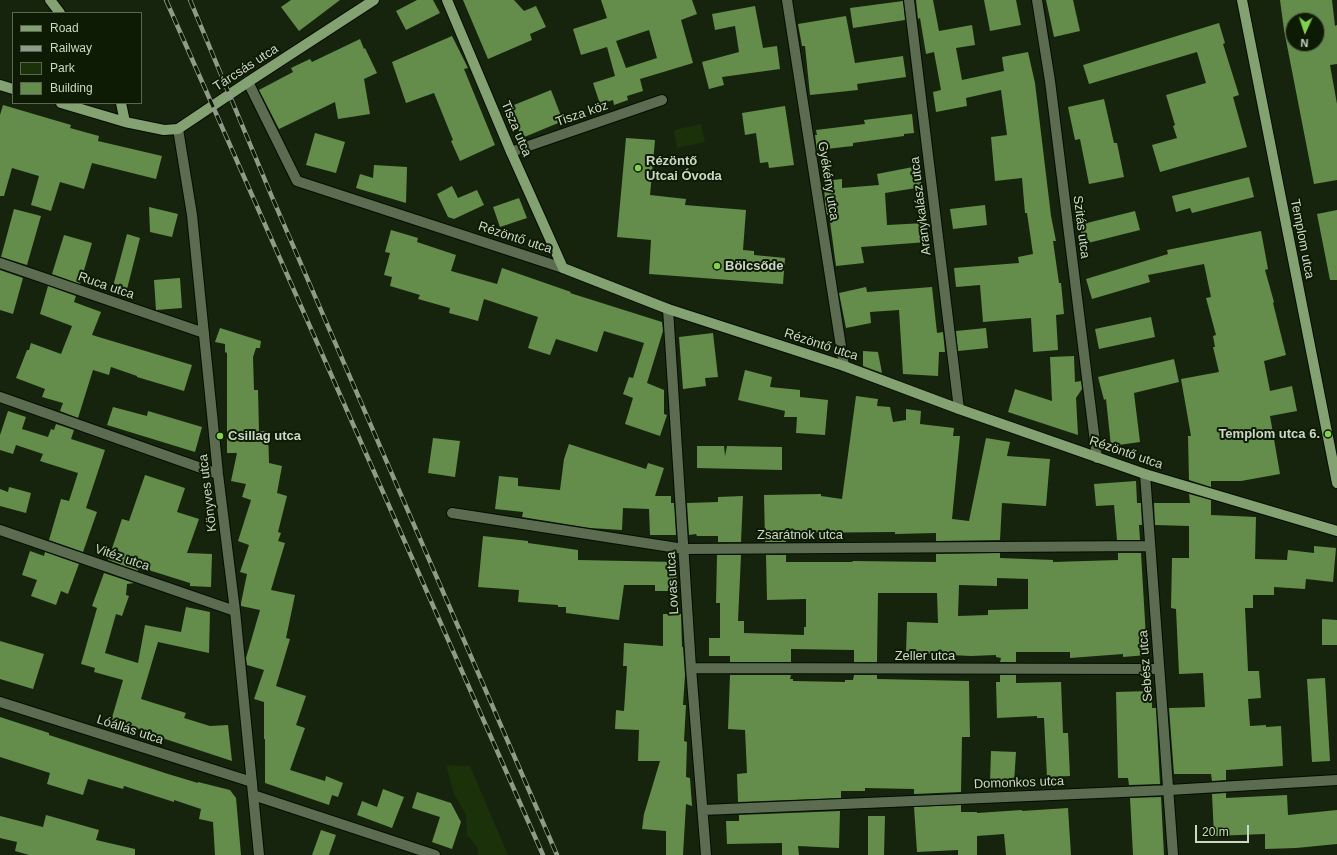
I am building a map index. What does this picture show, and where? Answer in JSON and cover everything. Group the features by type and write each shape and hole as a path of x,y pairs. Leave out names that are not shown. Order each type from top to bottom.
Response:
{"main road":[{"path":"50,0 59,12"},
{"name":"Tárcsás utca","path":"178,129 374,0"},
{"name":"Tisza utca","path":"447,0 511,152 563,268"},
{"name":"Templom utca","path":"1242,0 1337,483"},
{"path":"0,85 12,88"},
{"path":"64,104 125,122 164,130 178,129"},
{"path":"120,104 125,122"},
{"name":"Rézöntő utca","path":"563,268 668,309 844,366 959,409 1145,474 1337,531"}],"street":[{"name":"Gyékény utca","path":"787,0 844,366"},
{"name":"Aranykalász utca","path":"909,0 959,409"},
{"name":"Szitás utca","path":"1037,0 1050,81 1098,458"},
{"name":"Rézöntő utca","path":"248,82 297,181 563,268"},
{"name":"Tisza köz","path":"511,152 662,100"},
{"name":"Könyves utca","path":"178,129 192,215 218,474 235,611 259,855"},
{"name":"Ruca utca","path":"0,263 204,333"},
{"name":"Lovas utca","path":"668,309 691,668 706,855"},
{"path":"0,397 218,474"},
{"name":"Sebész utca","path":"1145,474 1173,855"},
{"name":"Zsarátnok utca","path":"452,513 684,549 1150,546"},
{"name":"Vitéz utca","path":"0,530 235,611"},
{"name":"Zeller utca","path":"691,668 1159,669"},
{"name":"Lóállás utca","path":"0,702 252,782"},
{"name":"Domonkos utca","path":"703,810 1169,790 1337,780"},
{"path":"253,795 435,855"}],"green space":[{"path":"701,124 705,142 677,148 674,130"},
{"path":"446,765 470,766 508,855 478,855 477,847 467,835 466,815 454,794"}],"building":[{"path":"291,0 340,0 299,31 281,7"},
{"path":"417,0 433,0 440,13 406,30 396,11"},
{"path":"463,0 514,0 524,11 536,6 546,27 530,34 532,40 488,59"},
{"path":"601,0 692,0 697,14 681,20 693,63 640,79 643,91 627,96 628,100 614,105 613,100 600,104 593,83 615,76 607,47 581,55 573,29 607,18","holes":["649,30 657,58 626,68 616,41"]},
{"path":"916,0 933,0 939,31 972,25 975,45 956,48 962,80 1004,71 1002,57 1028,52 1035,83 1051,216 1056,241 1053,241 1059,283 1061,283 1064,314 1056,315 1058,350 1033,352 1031,318 983,322 980,285 956,287 954,268 1019,263 1018,257 1033,254 1027,213 1025,213 1022,178 995,181 991,137 1007,135 1001,90 966,98 967,106 936,112 933,92 941,90 934,52 926,54 920,18 918,19"},
{"path":"984,0 1016,0 1021,25 990,31"},
{"path":"1046,0 1073,0 1080,31 1054,37"},
{"path":"1280,0 1332,0 1335,26 1337,25 1337,64 1330,65 1337,104 1337,180 1314,184 1288,52 1325,52 1325,12 1285,12 1285,35"},
{"path":"903,1 905,20 853,28 850,8"},
{"path":"755,6 763,48 777,46 780,69 722,77 724,85 709,89 702,62 739,52 735,26 715,30 712,14"},
{"path":"846,16 855,63 903,56 906,77 857,84 858,90 810,95 805,46 802,46 798,24"},
{"path":"1219,23 1225,43 1223,44 1239,95 1233,97 1247,147 1160,172 1152,145 1177,138 1173,126 1175,125 1166,95 1206,83 1197,52 1089,84 1083,65"},
{"path":"452,36 468,68 464,69 495,145 460,161 451,141 453,140 434,93 406,103 392,62"},
{"path":"360,39 377,73 364,79 370,114 338,119 335,102 279,129 259,90 293,72 291,68 310,59 312,62"},
{"path":"551,90 563,121 522,138 509,107"},
{"path":"1104,99 1114,143 1117,143 1124,177 1089,184 1080,139 1075,140 1068,107"},
{"path":"3,105 71,125 70,128 99,136 98,141 162,156 156,179 92,163 84,189 60,182 51,211 31,205 39,176 12,168 4,196 0,196 0,115"},
{"path":"785,106 794,165 769,168 768,162 760,163 756,133 745,135 742,113"},
{"path":"912,114 914,133 904,134 904,136 853,143 853,146 817,150 815,135 817,135 816,130 865,124 864,120"},
{"path":"315,133 345,142 336,173 306,165"},
{"path":"626,138 655,140 650,195 686,199 685,205 746,210 743,250 754,251 754,255 785,258 783,284 649,274 651,240 617,237"},
{"path":"374,165 407,167 406,203 356,188 360,174 373,178"},
{"path":"918,166 922,187 885,193 887,225 926,223 927,242 861,247 864,263 836,266 829,214 827,215 825,204 824,181 842,179 842,188 879,185 877,174"},
{"path":"1249,177 1254,197 1192,213 1190,208 1176,212 1172,196"},
{"path":"452,186 458,198 477,190 484,205 454,219 448,217 437,194"},
{"path":"519,198 527,218 500,227 493,207"},
{"path":"985,205 987,225 953,229 950,209"},
{"path":"149,207 178,214 172,237 150,232"},
{"path":"14,209 41,216 27,265 1,257"},
{"path":"1337,210 1337,280 1330,280 1317,214"},
{"path":"1135,211 1140,230 1084,244 1079,225"},
{"path":"391,230 418,238 417,242 456,255 451,271 497,284 502,268 571,292 570,293 662,322 663,331 647,383 664,390 664,414 667,415 660,436 625,424 633,398 623,394 629,377 633,378 644,343 604,331 597,352 556,339 550,355 528,348 538,317 484,299 478,321 449,313 450,308 418,299 420,295 390,286 392,277 384,275 390,253 385,252"},
{"path":"1261,231 1268,269 1265,270 1286,355 1264,361 1270,391 1292,386 1297,411 1270,416 1280,474 1241,481 1211,481 1211,487 1189,480 1188,436 1191,436 1181,379 1219,372 1213,347 1215,347 1213,336 1216,335 1206,298 1211,297 1204,264 1148,275 1150,282 1092,299 1086,279 1168,254 1167,250"},
{"path":"127,234 140,238 126,293 112,290"},
{"path":"64,235 92,243 80,284 52,274"},
{"path":"0,270 23,278 13,314 0,310"},
{"path":"180,278 182,308 156,310 154,280"},
{"path":"48,286 76,296 74,302 101,312 92,335 192,365 184,391 137,377 111,367 109,375 93,370 78,418 60,411 63,403 42,397 45,389 16,378 31,343 61,354 72,326 40,314"},
{"path":"866,287 867,292 932,287 937,333 943,332 945,352 939,352 938,376 903,374 899,310 870,312 871,323 846,328 839,293"},
{"path":"1151,317 1155,337 1099,349 1095,329"},
{"path":"220,328 261,341 260,348 256,348 253,357 254,390 258,390 259,431 268,431 269,463 282,466 277,493 287,496 278,532 281,533 278,541 285,543 271,590 295,595 286,638 290,639 276,686 306,696 296,725 305,728 290,770 325,781 326,776 343,783 338,797 332,795 329,805 265,783 264,702 254,699 264,670 247,665 246,658 260,610 241,606 247,574 240,572 249,545 238,541 251,500 242,497 246,484 231,481 237,453 227,453 227,353 225,352 225,344 215,342"},
{"path":"986,328 988,348 958,351 956,331"},
{"path":"713,333 718,377 705,378 706,386 683,389 679,337"},
{"path":"863,351 878,352 882,373 863,366"},
{"path":"1074,356 1075,382 1081,381 1082,389 1076,398 1078,435 1008,412 1015,389 1052,401 1050,357"},
{"path":"1174,359 1179,382 1134,393 1140,442 1111,446 1106,399 1104,400 1098,377"},
{"path":"745,370 772,377 770,387 800,390 800,397 828,400 825,435 796,433 797,417 784,417 785,411 738,400"},
{"path":"856,396 878,399 877,406 890,407 893,422 906,420 906,409 921,411 920,424 954,428 953,436 960,436 952,519 969,521 986,438 1010,442 1007,456 1050,459 1046,506 1002,503 1000,540 936,541 936,533 895,534 895,532 786,533 786,542 765,542 764,495 821,494 821,496 842,499"},
{"path":"113,407 147,416 148,411 202,427 195,452 107,425"},
{"path":"8,411 26,417 22,429 48,437 51,429 54,430 56,424 74,430 71,439 105,450 86,508 97,512 83,552 49,540 61,499 69,501 78,473 40,461 43,454 16,445 13,454 0,450 0,435"},
{"path":"433,438 460,441 455,477 428,473"},
{"path":"569,444 646,469 648,463 664,468 655,496 671,496 671,503 674,503 676,535 650,535 649,509 623,508 622,530 590,528 522,517 523,512 495,509 499,476 518,478 518,486 560,490 564,459"},
{"path":"697,446 724,446 725,456 727,446 782,447 782,470 697,468"},
{"path":"145,475 185,488 177,512 199,519 187,553 212,554 211,587 190,586 190,583 139,567 138,571 108,560 122,519 129,521"},
{"path":"1136,481 1137,503 1141,503 1142,525 1139,525 1140,540 1117,540 1114,505 1096,506 1094,484"},
{"path":"9,487 31,493 26,513 0,506 0,489 8,492"},
{"path":"1189,494 1211,500 1211,515 1256,517 1255,559 1287,560 1288,550 1314,553 1314,546 1336,548 1333,582 1306,579 1305,589 1274,587 1274,595 1253,595 1253,608 1245,608 1248,671 1259,671 1261,698 1248,699 1250,726 1281,726 1283,766 1226,770 1226,780 1212,781 1211,774 1174,774 1169,708 1205,707 1203,673 1179,674 1176,609 1171,608 1172,558 1189,558 1189,526 1155,525 1154,503 1190,503"},
{"path":"743,496 741,542 718,542 718,536 697,536 696,534 689,535 687,503 718,502 718,497"},
{"path":"483,536 528,541 528,543 578,550 578,560 677,562 676,591 655,591 655,585 624,585 619,620 566,613 566,607 558,607 558,605 518,602 519,590 478,587"},
{"path":"30,551 44,556 45,552 79,564 68,594 61,591 56,605 31,596 37,580 22,575"},
{"path":"1000,553 1000,558 1053,560 1053,562 1118,560 1118,553 1141,553 1147,655 1123,657 1123,654 1070,658 1070,652 1016,652 1016,662 1000,662 1001,658 996,657 996,655 971,656 906,653 907,622 938,623 937,593 878,593 877,662 854,662 854,650 791,649 791,662 730,662 730,656 709,656 709,638 720,638 720,603 716,603 717,555 741,555 738,621 744,621 744,633 804,635 804,627 806,627 806,599 767,600 766,555 786,555 786,562 936,562 936,554","holes":["997,578 1028,579 1028,609 988,610 988,615 958,616 959,585 997,586"]},
{"path":"104,573 134,583 127,584 126,595 129,596 122,616 116,614 105,653 138,663 145,625 181,632 186,607 210,612 209,653 158,642 141,699 186,713 184,718 210,726 228,725 232,761 153,735 154,733 111,721 123,680 94,672 95,668 81,664 97,608 92,606"},
{"path":"663,614 681,614 685,675 683,705 686,705 684,741 687,742 686,777 690,778 692,806 686,804 683,855 666,855 666,831 642,829 644,814 660,761 638,761 639,730 615,729 616,710 624,711 627,666 623,666 624,643 663,646"},
{"path":"1322,619 1337,620 1337,645 1322,645"},
{"path":"0,641 44,654 33,689 0,679"},
{"path":"730,675 791,675 790,679 793,679 793,681 845,682 845,680 853,680 854,675 877,675 877,679 969,681 970,737 962,737 961,792 914,794 914,789 865,788 865,791 841,791 841,798 738,802 737,774 747,773 745,730 728,729"},
{"path":"1000,675 1016,675 1016,683 1061,682 1063,733 1068,733 1070,776 1047,777 1044,718 1037,718 1037,716 997,718 996,682 1000,682"},
{"path":"1325,678 1330,761 1312,762 1307,679"},
{"path":"1149,691 1149,693 1152,693 1152,708 1156,708 1160,784 1129,785 1128,778 1118,778 1116,692"},
{"path":"0,717 49,733 49,735 168,774 198,783 230,790 236,798 241,855 215,855 213,822 199,819 201,809 124,786 123,789 88,779 83,795 47,784 50,773 0,757"},
{"path":"991,751 1016,752 1014,783 990,782"},
{"path":"383,789 404,797 392,828 357,815 362,801 377,807"},
{"path":"417,792 451,803 461,822 452,849 432,842 440,817 412,808"},
{"path":"1226,793 1226,798 1287,795 1288,815 1337,810 1337,844 1265,849 1265,834 1214,836 1212,794"},
{"path":"1161,797 1164,855 1133,855 1130,798"},
{"path":"961,805 961,812 977,813 1068,808 1071,855 1006,855 1004,834 977,836 977,855 958,855 958,850 917,852 914,807"},
{"path":"840,811 839,848 798,846 799,855 782,855 782,843 727,844 726,821 739,821 739,815"},
{"path":"46,815 99,830 96,840 135,849 135,855 29,855 15,851 17,842 0,838 0,816 43,827"},
{"path":"868,816 885,816 884,855 868,855"},
{"path":"321,830 336,835 329,855 312,855"}],"railway":[{"path":"166,0 543,855"},
{"path":"190,0 272,197 557,855"}],"place":[{"name":"Rézöntő Utcai Óvoda","path":"638,168"},
{"name":"Bölcsőde","path":"717,266"},
{"name":"Templom utca 6.","path":"1328,434"},
{"name":"Csillag utca","path":"220,436"}]}
